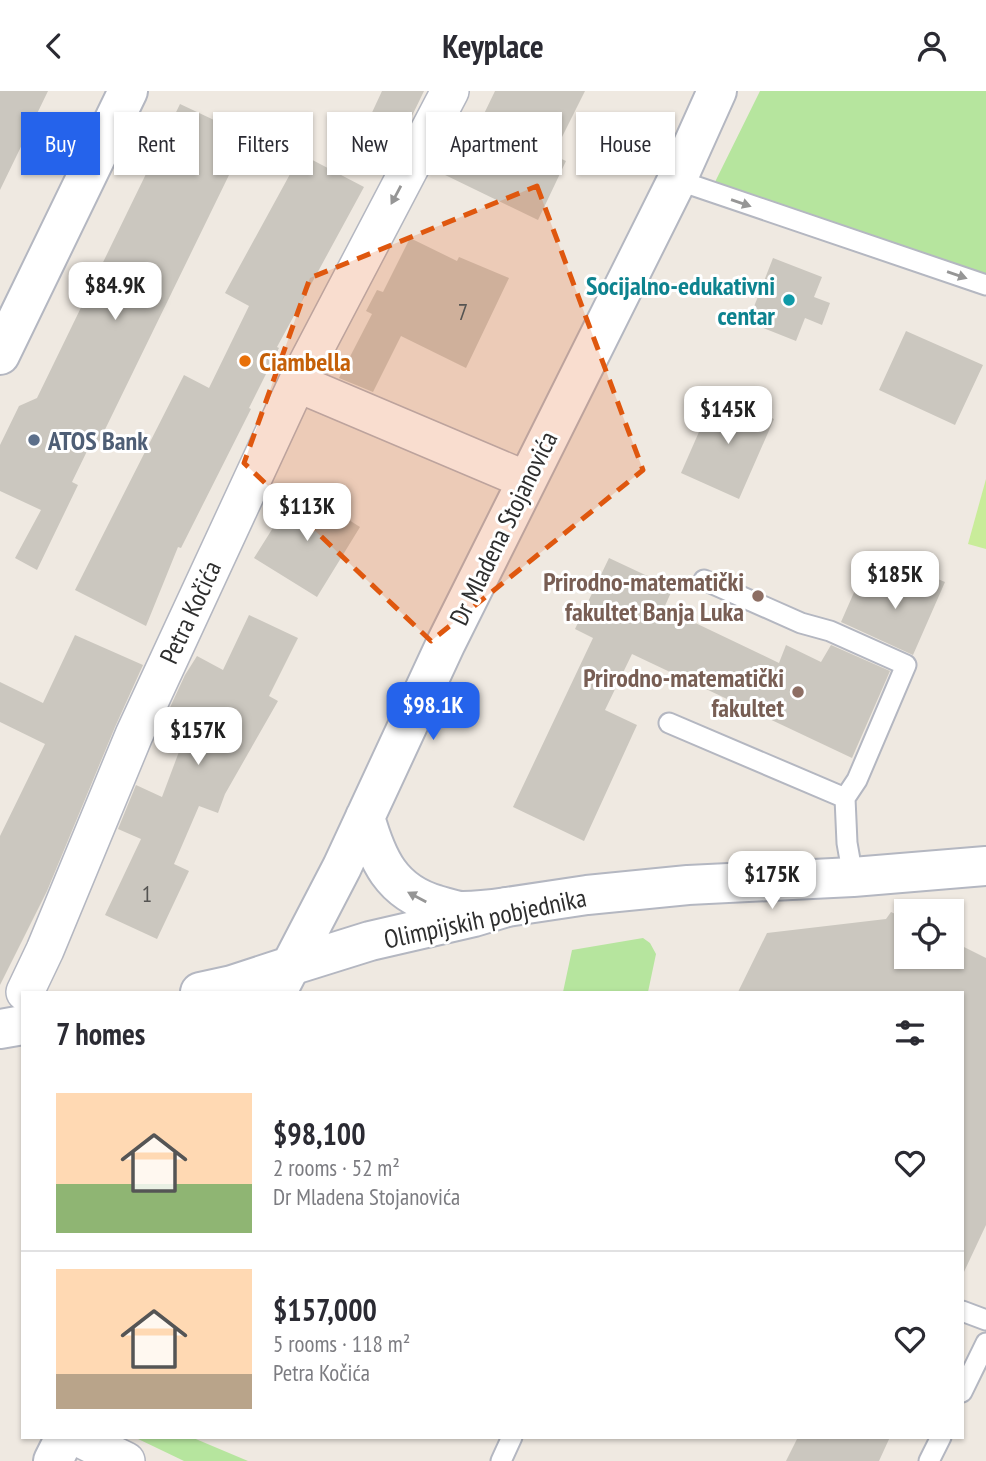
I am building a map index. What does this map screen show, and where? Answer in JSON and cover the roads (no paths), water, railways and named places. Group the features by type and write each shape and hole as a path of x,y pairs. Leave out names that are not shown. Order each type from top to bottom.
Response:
{"main road":[{"path":"0,355 9,310 128,91"},
{"name":"Dr Mladena Stojanovića","path":"283,979 342,867 446,643 677,180 717,91"},
{"path":"365,817 373,846 388,875 404,890 427,902 461,911 507,907"},
{"name":"Olimpijskih pobjednika","path":"205,991 283,979 370,941 507,907 587,895 688,885 853,877 986,866"},
{"path":"53,1461 64,1439"}],"street":[{"name":"Petra Kočića","path":"27,991 134,735 297,383 450,91"},
{"path":"297,383 526,480"},
{"path":"81,1439 126,1461"}],"lane":[{"path":"677,180 986,285"},
{"path":"704,580 801,623 831,631 906,665 857,780 845,798 847,843 853,877"},
{"path":"669,723 845,798"},
{"path":"964,1312 986,1320"},
{"path":"964,1388 986,1343"},
{"path":"501,1461 511,1439"},
{"path":"929,1461 940,1439"}],"place":[{"name":"Socijalno-edukativni centar","path":"789,300"},
{"name":"Ciambella","path":"245,361"},
{"name":"ATOS Bank","path":"34,440"},
{"name":"Prirodno-matematički fakultet Banja Luka","path":"758,596"},
{"name":"Prirodno-matematički fakultet","path":"798,692"}]}
